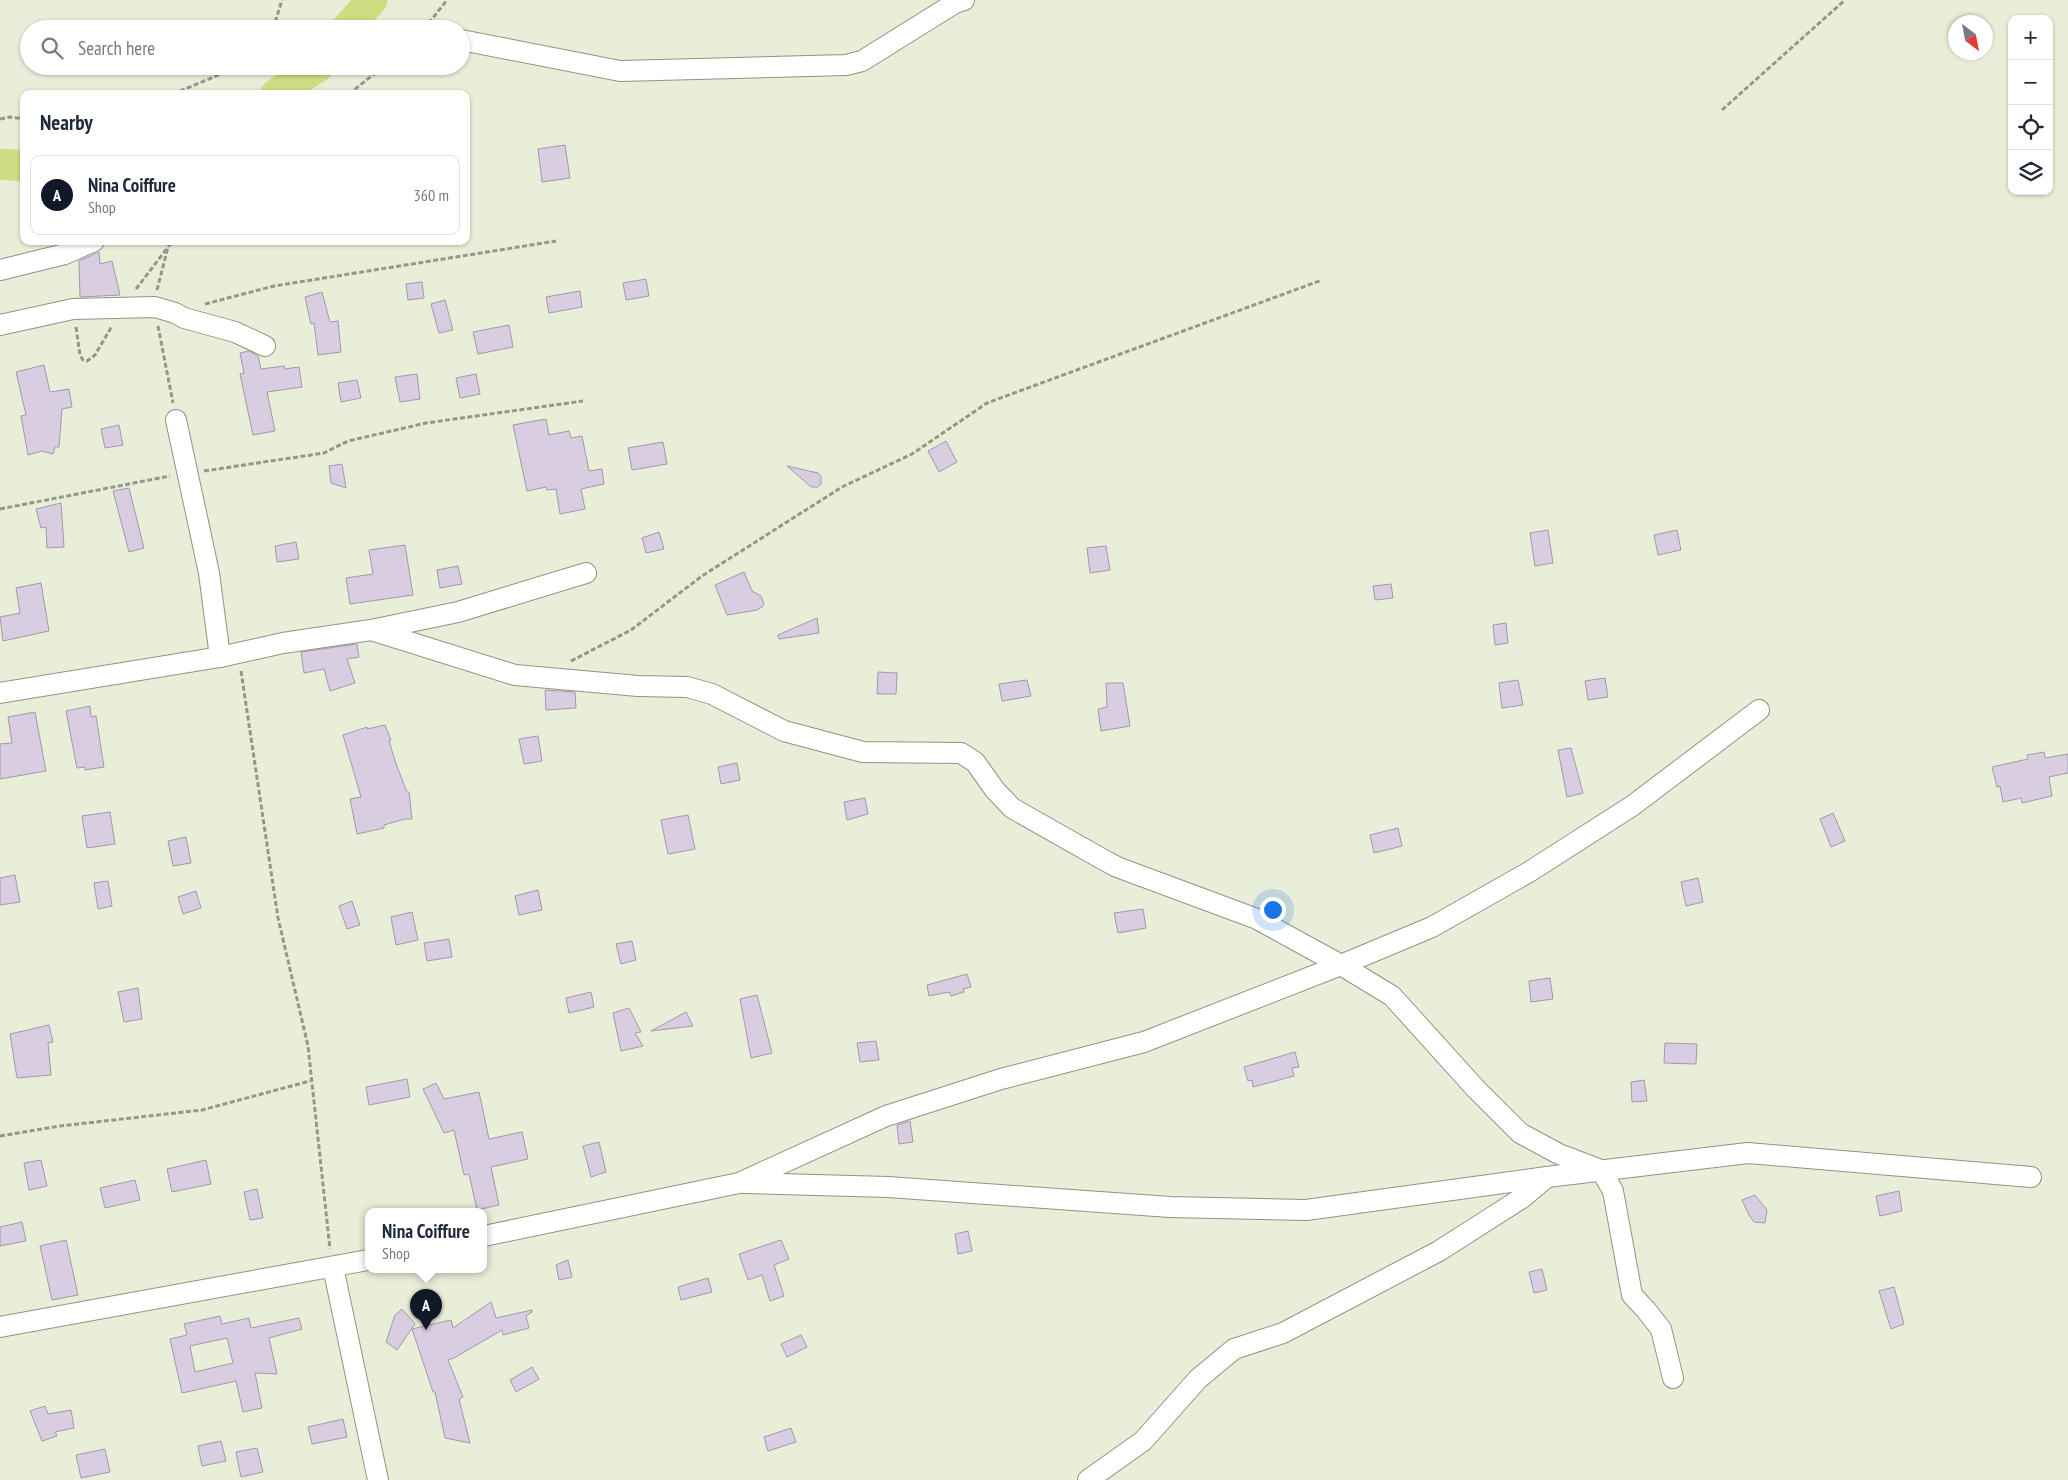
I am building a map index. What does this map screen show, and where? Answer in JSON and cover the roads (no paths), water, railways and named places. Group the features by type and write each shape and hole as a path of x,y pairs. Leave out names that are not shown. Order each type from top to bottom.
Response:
{"street":[{"path":"470,42 620,71 846,65 862,61 955,3 964,0"},
{"path":"0,270 65,254 85,245"},
{"path":"0,326 73,309 155,307 184,318 235,332 265,346"},
{"path":"176,420 186,473 229,655"},
{"path":"0,693 229,655 283,643 371,630 458,612 586,573"},
{"path":"371,630 515,675 638,686 687,687 712,694 784,731 863,752 961,753 975,762 995,790 1012,808 1104,860 1117,867 1257,919 1341,964 1392,996 1476,1089 1520,1133 1560,1154 1601,1170 1612,1191 1632,1295 1661,1329 1674,1378"},
{"path":"487,1235 739,1183 886,1116 1001,1079 1144,1042 1432,927 1529,872 1632,806 1759,710"},
{"path":"739,1183 888,1187 1170,1207 1306,1210 1748,1152 2031,1177"},
{"path":"1088,1480 1143,1441 1198,1379 1234,1348 1283,1333 1439,1252 1522,1198 1547,1177"},
{"path":"0,1327 365,1261"},
{"path":"333,1267 378,1480"}],"waterway":[{"path":"354,20 372,0"},
{"path":"282,90 305,75"},
{"path":"0,164 20,166"}],"place":[{"name":"Nina Coiffure","path":"426,1330"}]}
